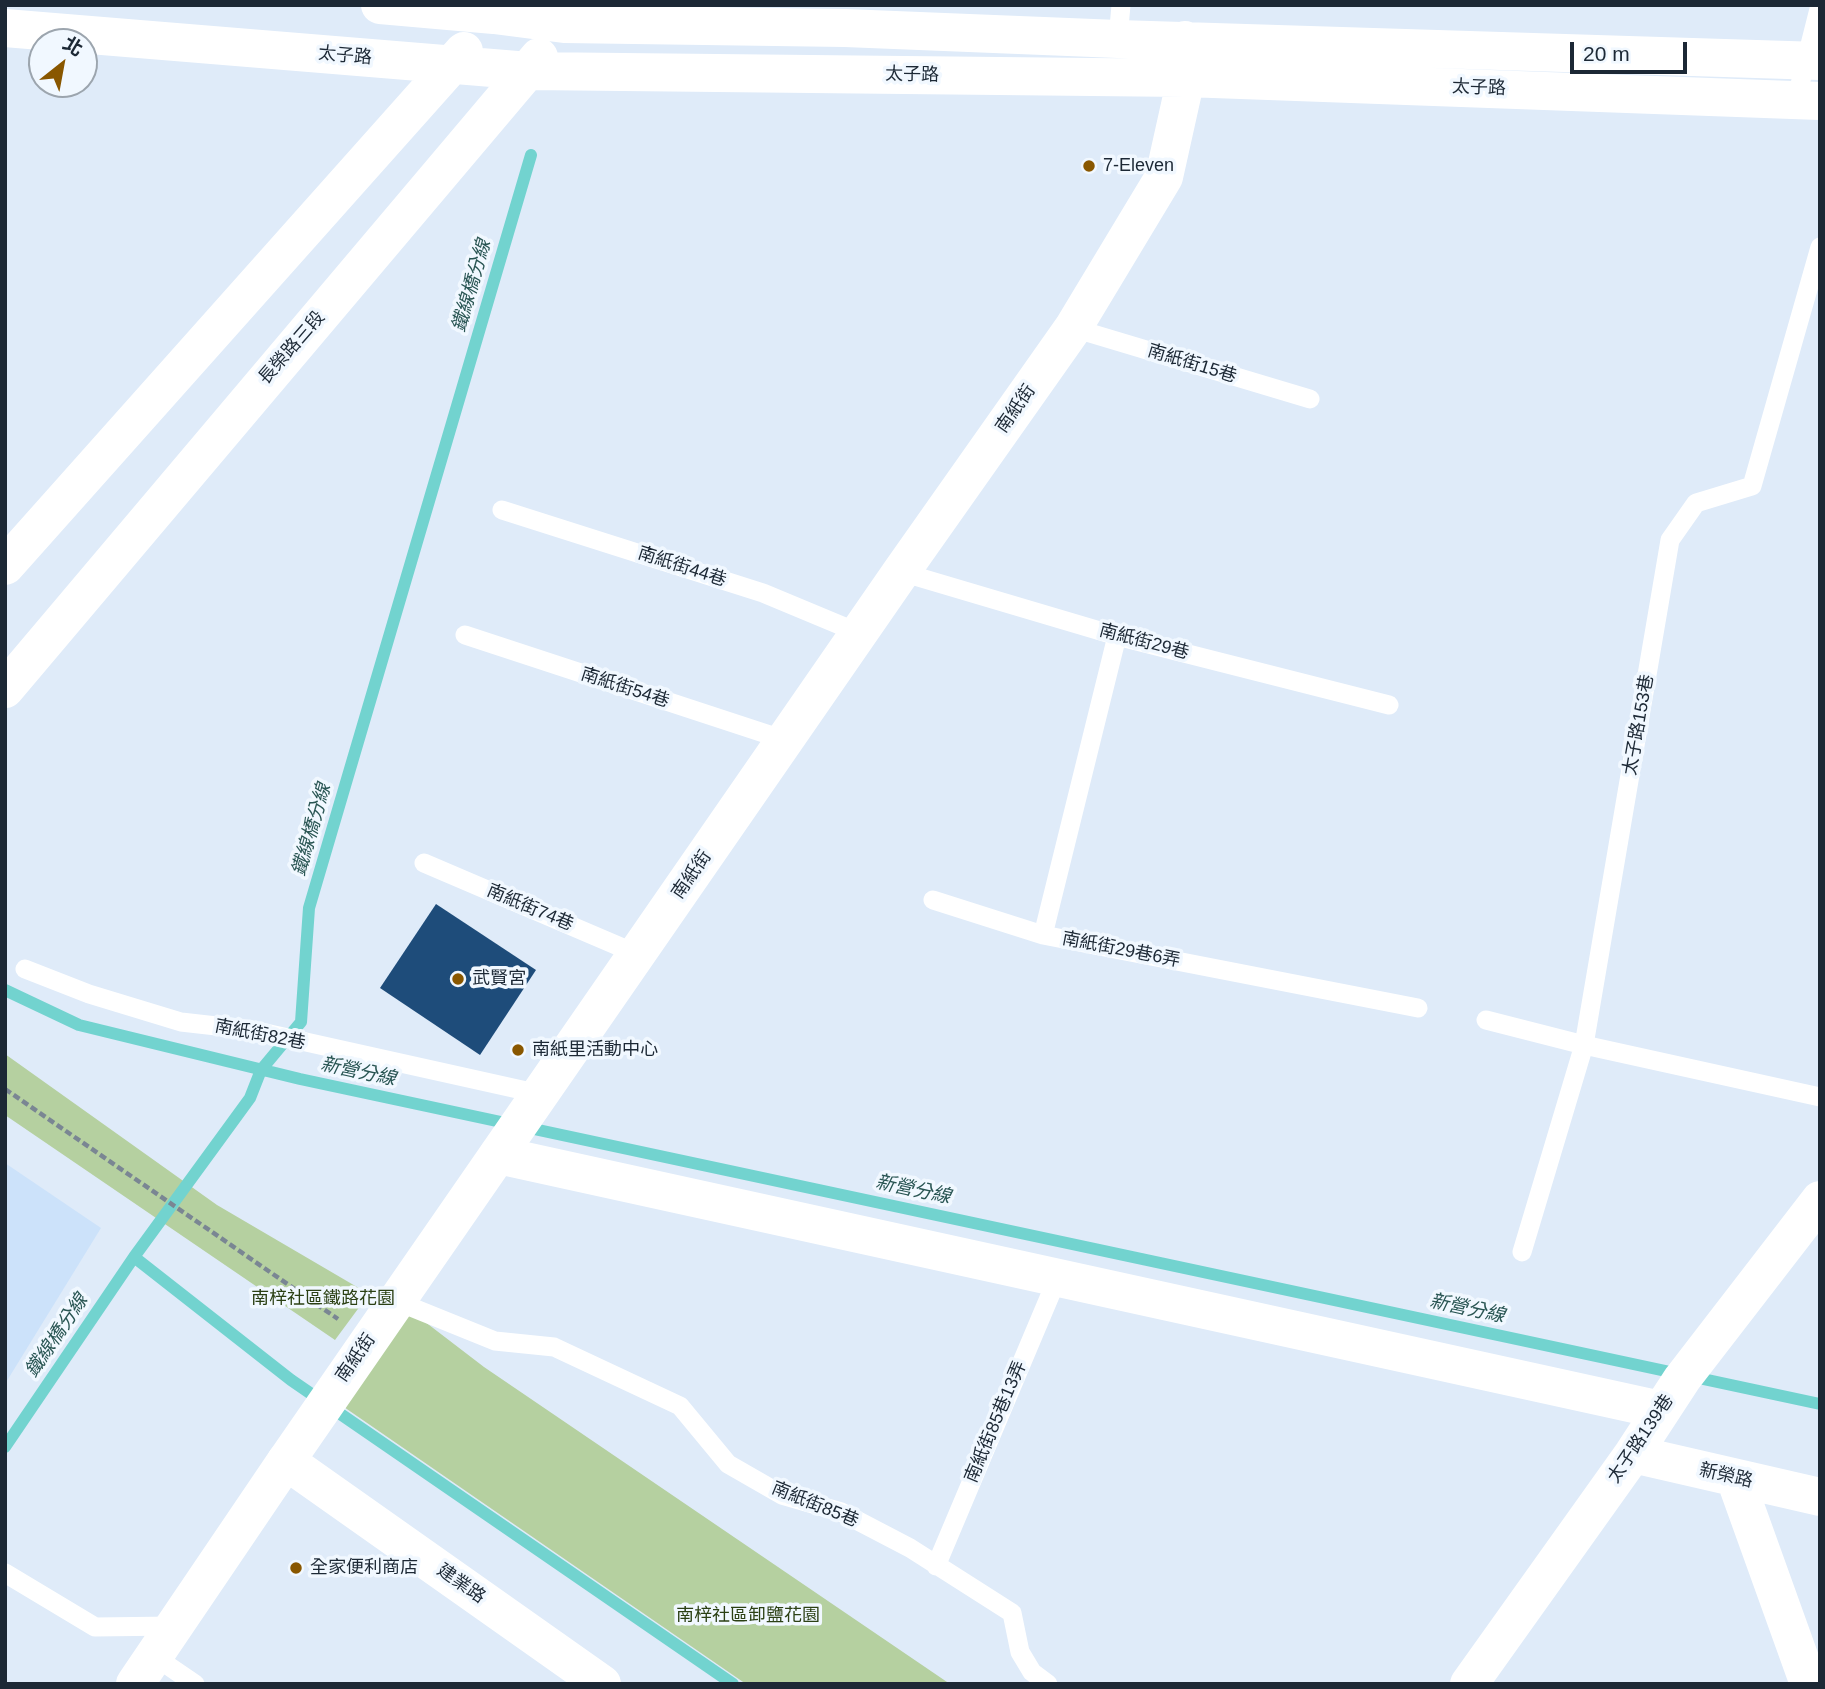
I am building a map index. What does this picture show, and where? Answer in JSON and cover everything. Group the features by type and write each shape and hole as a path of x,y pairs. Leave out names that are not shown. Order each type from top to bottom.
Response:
{"street":[{"path":"380,5 570,14 1119,22 1185,40 1813,61"},
{"path":"570,14 606,5"},
{"path":"5,566 453,65 497,10"},
{"name":"長榮路三段","path":"5,689 180,479 529,71 570,14"},
{"name":"太子路","path":"5,28 529,71 1186,78 1808,101"},
{"name":"南紙街","path":"155,1655 368,1340 1073,328 1164,177 1186,78 1185,40"},
{"path":"498,1155 1056,1279 1671,1395"},
{"name":"太子路139巷","path":"1469,1684 1633,1454 1671,1395 1820,1200"},
{"name":"新榮路","path":"1633,1454 1820,1497"},
{"name":"建業路","path":"286,1461 602,1684"},
{"path":"1735,1478 1810,1684"}],"lane":[{"path":"1808,101 1820,5"},
{"name":"太子路153巷","path":"1522,1252 1584,1045 1670,540 1696,503 1752,486 1820,247"},
{"name":"南紙街15巷","path":"1073,328 1310,399"},
{"name":"南紙街44巷","path":"502,510 763,593 859,633"},
{"name":"南紙街29巷","path":"901,572 1117,636 1389,705"},
{"name":"南紙街54巷","path":"465,635 785,740"},
{"name":"南紙街29巷6弄","path":"1117,636 1043,935 1418,1008"},
{"name":"南紙街74巷","path":"424,863 637,954"},
{"path":"933,900 1043,935"},
{"name":"南紙街82巷","path":"25,969 89,994 181,1022 252,1030 540,1094"},
{"path":"1486,1020 1584,1045 1820,1097"},
{"name":"南紙街85巷13弄","path":"936,1566 1056,1279"},
{"name":"南紙街85巷","path":"396,1301 495,1341 554,1347 680,1406 728,1464 782,1495 841,1512 910,1548 1012,1613 1020,1652 1032,1672 1048,1684"},
{"path":"5,1573 95,1627 155,1655 195,1684"}],"path":[{"path":"5,1088 368,1340"}],"shaded area":[{"path":"5,1163 101,1228 5,1384"}],"green space":[{"name":"南梓社區鐵路花園","path":"5,1054 217,1205 369,1294 335,1340 5,1115"},
{"name":"南梓社區卸鹽花園","path":"403,1305 484,1367 950,1684 746,1684 341,1405"}],"building":[{"name":"武賢宮","path":"436,904 536,970 480,1055 380,988"}],"waterway":[{"name":"鐵線橋分線","path":"5,1447 134,1257 250,1098 261,1070 301,1022 309,908 531,155"},
{"name":"新營分線","path":"5,990 79,1025 300,1079 1820,1404"},
{"path":"134,1257 291,1380 733,1684"}],"place":[{"name":"7-Eleven","path":"1089,166"},
{"name":"武賢宮","path":"458,979"},
{"name":"南紙里活動中心","path":"518,1050"},
{"name":"全家便利商店","path":"296,1568"}]}
